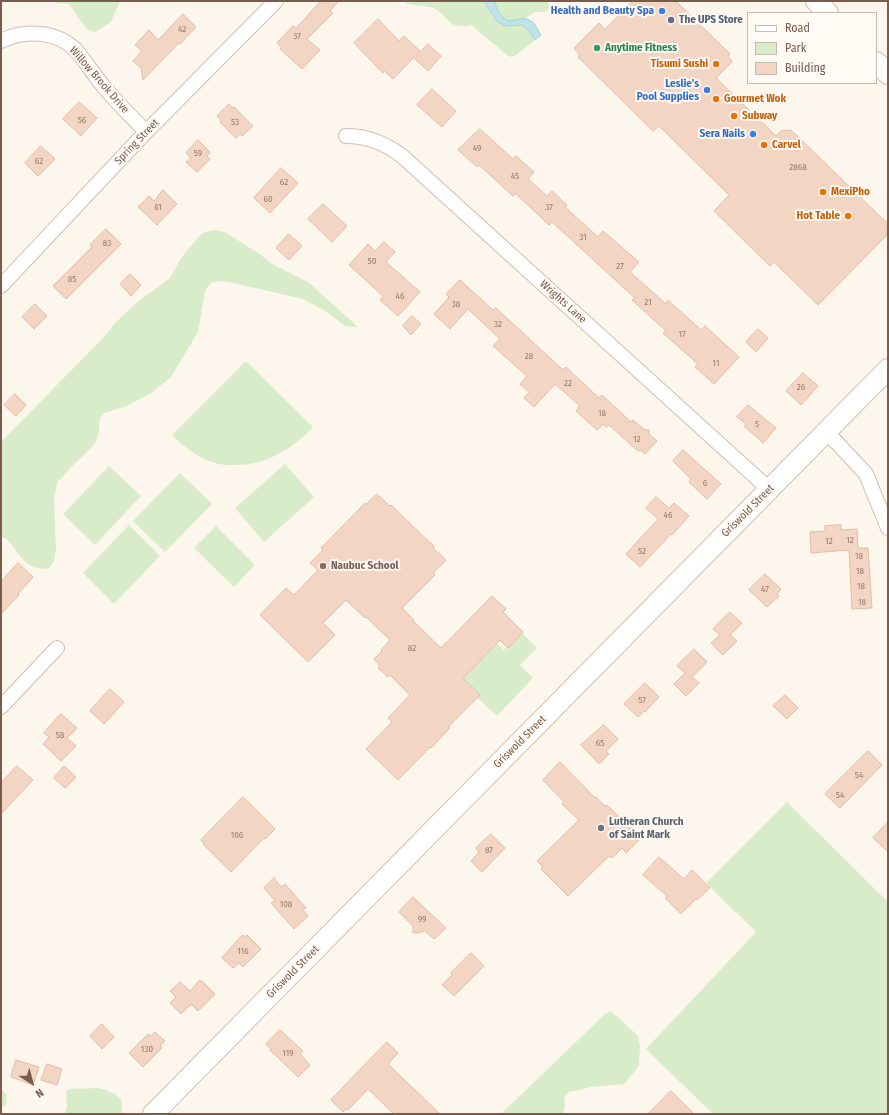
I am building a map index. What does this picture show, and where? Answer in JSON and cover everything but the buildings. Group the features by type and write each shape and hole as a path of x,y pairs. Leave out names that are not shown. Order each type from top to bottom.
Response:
{"main road":[{"path":"816,1 827,12"},
{"path":"877,63 888,74"},
{"name":"Griswold Street","path":"153,1114 888,369"}],"street":[{"name":"Spring Street","path":"1,286 146,132 276,1"},
{"name":"Willow Brook Drive","path":"1,41 21,34 40,34 49,35 66,42 76,51 105,89 146,132"},
{"name":"Wrights Lane","path":"346,136 361,136 375,140 385,144 398,153 769,489"},
{"path":"826,432 866,474 888,528"},
{"path":"1,707 57,648"}],"green space":[{"path":"55,1 120,1 111,22 95,32 84,26 69,4 56,3"},
{"path":"403,1 484,1 492,16 504,26 523,25 535,40 516,55 511,57 471,25 456,25 436,9 416,6"},
{"path":"494,1 548,1 549,7 545,12 535,12 525,18 508,21 502,18"},
{"path":"215,230 225,232 261,255 272,264 308,282 357,326 345,326 327,312 303,299 233,283 219,281 211,283 205,291 198,332 171,377 151,393 127,406 104,413 99,421 99,433 94,445 57,483 54,499 56,549 54,562 48,569 33,566 23,560 6,538 1,538 1,442 103,338 115,323 140,300 170,278 182,257 200,235 205,232"},
{"path":"246,361 313,427 287,449 267,459 245,465 219,464 194,453 172,435"},
{"path":"285,464 314,497 264,542 235,508"},
{"path":"109,466 141,496 95,545 63,514"},
{"path":"180,473 212,504 165,552 133,521"},
{"path":"129,525 160,556 114,604 83,573"},
{"path":"216,526 255,565 234,587 194,548"},
{"path":"521,632 537,648 520,665 533,678 497,716 460,681 496,643 504,650"},
{"path":"787,802 888,902 888,1114 713,1114 646,1049 756,932 706,883"},
{"path":"611,1011 638,1036 640,1046 639,1066 624,1084 591,1087 569,1092 564,1098 565,1107 563,1114 501,1114 606,1013"},
{"path":"98,1088 113,1093 120,1099 122,1103 121,1114 65,1114 67,1107 66,1091 69,1089"},
{"path":"1,1089 7,1095 6,1105 1,1108"}],"water":[{"path":"484,1 494,1 501,15 508,21 525,18 533,22 541,35 535,40 523,25 504,26 496,20"}],"place":[{"name":"Health and Beauty Spa","path":"662,11"},
{"name":"The UPS Store","path":"671,20"},
{"name":"Anytime Fitness","path":"597,48"},
{"name":"Tisumi Sushi","path":"716,64"},
{"name":"Leslie's Pool Supplies","path":"707,90"},
{"name":"Gourmet Wok","path":"716,99"},
{"name":"Subway","path":"734,116"},
{"name":"Sera Nails","path":"753,134"},
{"name":"Carvel","path":"764,145"},
{"name":"MexiPho","path":"823,192"},
{"name":"Hot Table","path":"848,216"},
{"name":"Naubuc School","path":"323,566"},
{"name":"Lutheran Church of Saint Mark","path":"601,828"}]}
